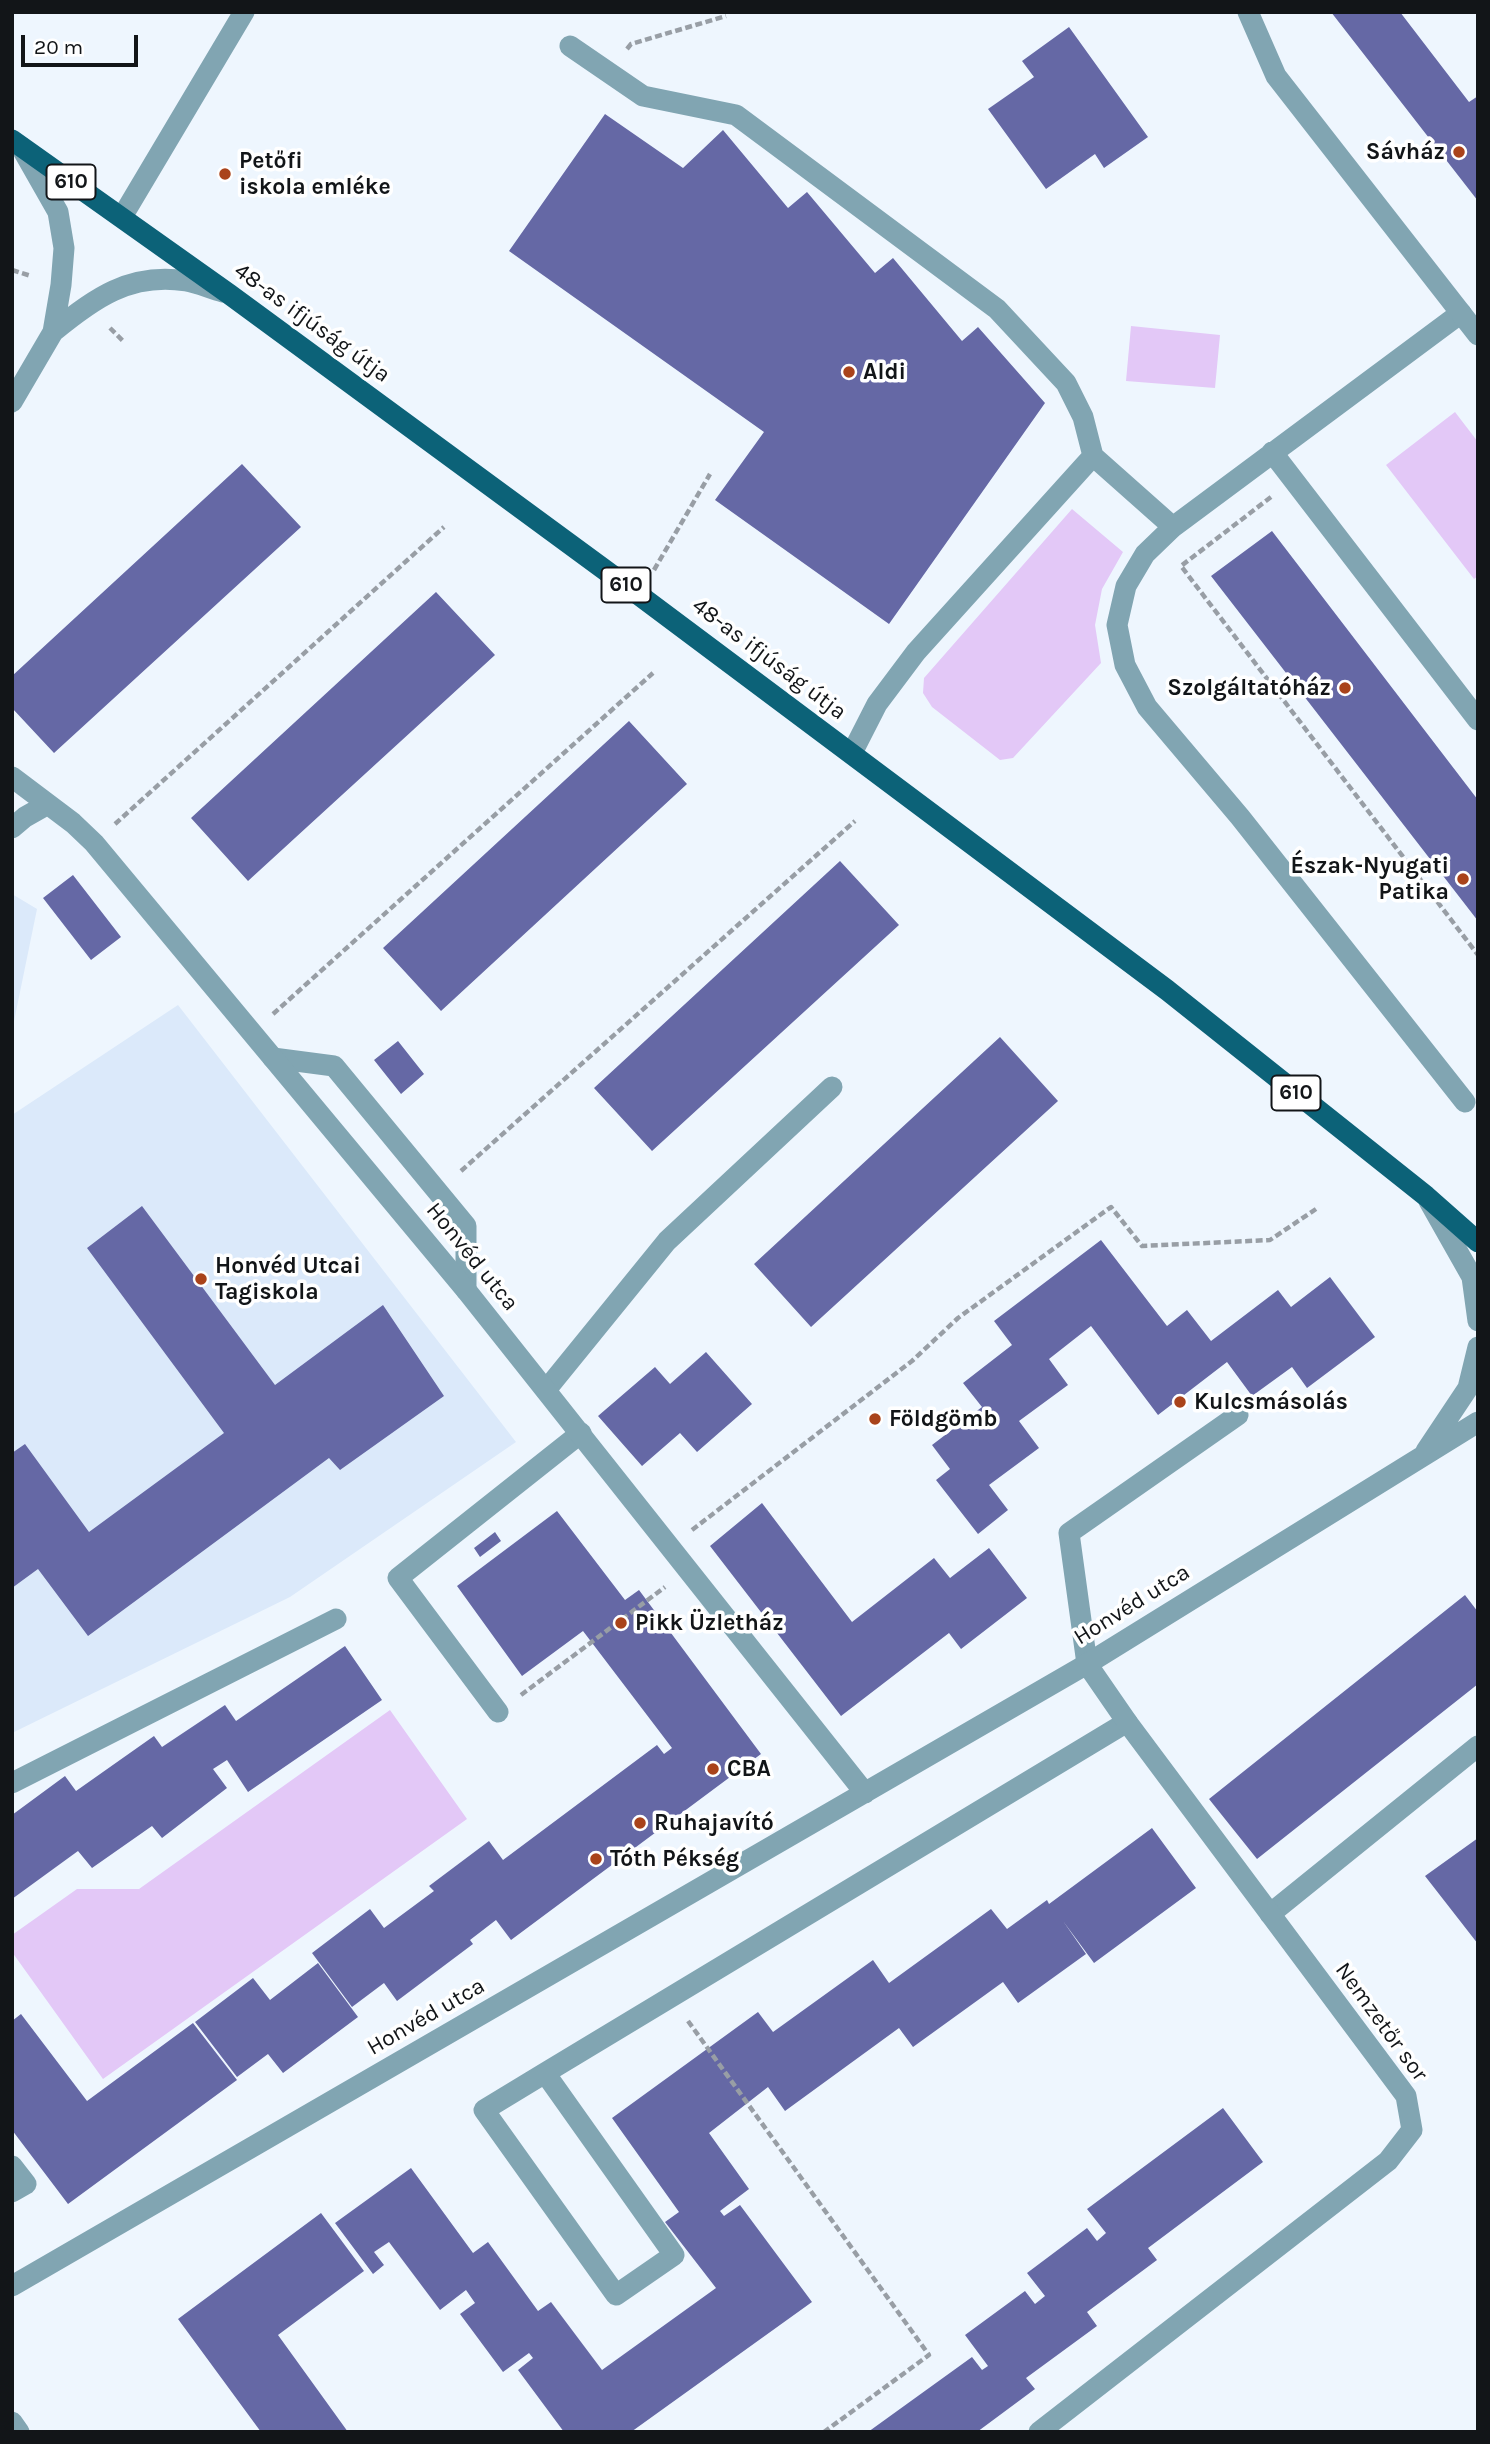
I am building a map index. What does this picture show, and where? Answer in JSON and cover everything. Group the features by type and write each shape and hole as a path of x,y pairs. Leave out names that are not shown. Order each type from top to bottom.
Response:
{"main road":[{"name":"48-as ifjúság útja","path":"17,143 229,294 852,753 1167,990 1426,1196 1478,1241"}],"street":[{"path":"122,217 244,12"},
{"path":"1248,12 1276,76 1478,335"},
{"path":"570,46 643,96 736,115 998,309 1066,383 1083,417 1093,456 1173,527"},
{"path":"12,402 52,332 61,285 64,248 58,212 17,143"},
{"path":"52,332 87,304 122,286 152,280 186,281 229,294"},
{"path":"1461,313 1173,527 1145,554 1126,586 1117,625 1125,665 1147,707 1240,817 1465,1101"},
{"path":"1272,452 1478,720"},
{"path":"852,753 877,704 916,652 1093,456"},
{"name":"Honvéd utca","path":"12,777 94,843 466,1290 865,1793"},
{"path":"12,828 48,804"},
{"path":"273,1058 334,1066 466,1226 466,1290"},
{"path":"546,1390 667,1241 832,1087"},
{"path":"1426,1196 1472,1277 1478,1321"},
{"name":"Honvéd utca","path":"1423,1456 1468,1388 1478,1347"},
{"path":"1087,1664 1069,1533 1238,1415"},
{"name":"Honvéd utca","path":"12,2286 1087,1664 1478,1422"},
{"path":"498,1712 398,1578 581,1433"},
{"path":"12,1783 336,1619"},
{"name":"Nemzetőr sor","path":"1039,2432 1388,2161 1412,2130 1406,2096 1127,1722 1087,1664"},
{"path":"545,2073 674,2255 616,2295 484,2110 545,2073 1127,1722"},
{"path":"1269,1914 1478,1746"},
{"path":"12,2166 26,2185 12,2192"},
{"path":"12,2422 19,2432"}],"path":[{"path":"609,72 631,44 726,16"},
{"path":"639,595 710,474"},
{"path":"1294,480 1181,566 1478,955"},
{"path":"94,843 444,527"},
{"path":"252,1033 653,673"},
{"path":"438,1192 855,821"},
{"path":"670,1546 912,1361 958,1318 1111,1207 1142,1246 1270,1240 1316,1209"},
{"path":"498,1712 689,1570"},
{"path":"671,1997 929,2355 824,2432"}],"shaded area":[{"path":"1131,326 1220,335 1215,388 1126,381"},
{"path":"1455,412 1478,442 1478,576 1474,579 1386,465"},
{"path":"1072,509 1123,552 1102,589 1095,625 1101,663 1013,758 1000,760 932,707 923,693 924,678"},
{"path":"12,894 37,909 12,1031"},
{"name":"Honvéd Utcai Tagiskola","path":"178,1005 516,1442 290,1597 12,1733 12,1115"},
{"path":"390,1710 467,1819 103,2079 12,1952 12,1935 77,1889 139,1889"}],"building":[{"name":"Sávház","path":"1331,12 1400,12 1469,102 1478,96 1478,201"},
{"path":"1069,27 1148,137 1104,168 1095,154 1046,189 988,109 1034,77 1022,61"},
{"name":"Aldi","path":"605,114 683,168 723,130 788,208 807,192 875,273 893,258 962,341 978,327 1045,403 889,624 715,500 764,432 509,251"},
{"path":"242,464 301,527 54,753 12,708 12,676"},
{"name":"Szolgáltatóház","path":"1272,531 1478,800 1478,921 1211,576"},
{"path":"436,592 495,655 248,881 191,818"},
{"path":"629,721 687,784 441,1011 383,948"},
{"path":"840,861 899,925 652,1151 594,1088"},
{"path":"73,875 121,937 91,960 43,898"},
{"path":"1000,1037 1058,1101 811,1327 754,1264"},
{"path":"398,1041 424,1074 401,1094 374,1060"},
{"path":"142,1206 275,1385 383,1305 444,1396 340,1470 329,1458 88,1636 38,1569 12,1588 12,1453 25,1444 89,1532 224,1433 87,1248"},
{"path":"1101,1240 1167,1326 1187,1310 1211,1341 1278,1290 1291,1307 1330,1277 1375,1337 1307,1388 1292,1367 1252,1396 1227,1362 1158,1415 1091,1326 1049,1359 1068,1385 1019,1421 1039,1448 989,1485 1008,1510 978,1534 936,1480 950,1469 932,1445 982,1407 963,1383 1012,1345 994,1321"},
{"path":"706,1352 752,1404 697,1452 680,1433 642,1466 598,1416 655,1367 670,1384"},
{"path":"762,1503 852,1622 934,1558 950,1578 989,1548 1027,1598 961,1649 949,1633 841,1716 710,1546"},
{"path":"557,1511 625,1600 639,1590 761,1754 511,1940 496,1920 470,1940 473,1944 397,2001 384,1983 352,2007 312,1953 370,1909 384,1928 434,1891 429,1886 489,1841 503,1860 657,1745 664,1754 672,1748 583,1631 522,1676 457,1586"},
{"path":"495,1532 501,1541 480,1557 474,1548"},
{"path":"1465,1595 1478,1612 1478,1684 1257,1859 1209,1799"},
{"path":"345,1646 382,1700 248,1792 227,1760 213,1769 227,1788 162,1838 152,1826 92,1868 78,1851 12,1899 12,1815 65,1776 76,1791 154,1736 162,1747 225,1705 236,1721"},
{"path":"1152,1828 1196,1888 1094,1963 1063,1921 1086,1954 1018,2003 1003,1982 913,2047 899,2028 785,2111 768,2087 709,2133 749,2189 720,2211 724,2216 740,2205 812,2302 631,2432 564,2432 518,2370 533,2358 529,2353 503,2372 460,2314 475,2303 466,2290 440,2310 389,2242 374,2252 384,2265 373,2274 335,2223 411,2168 473,2253 488,2242 538,2311 551,2302 602,2370 716,2288 665,2222 679,2212 612,2118 758,2012 773,2032 873,1960 889,1983 991,1909 1007,1929 1047,1900 1049,1904"},
{"path":"1478,1838 1478,1944 1425,1876"},
{"path":"318,1963 358,2017 283,2073 268,2054 237,2077 195,2022 253,1978 270,2000"},
{"path":"21,2014 87,2101 193,2023 237,2080 68,2204 12,2130 12,2021"},
{"path":"1223,2108 1263,2162 1148,2248 1157,2260 1087,2312 1097,2326 1026,2378 1035,2389 977,2432 868,2432 972,2357 982,2370 988,2366 965,2335 1025,2291 1035,2304 1045,2296 1027,2273 1087,2228 1097,2241 1106,2233 1087,2209"},
{"path":"321,2213 364,2271 278,2335 348,2432 261,2432 178,2319"}],"place":[{"name":"Sávház","path":"1459,152"},
{"name":"Petőfi iskola emléke","path":"225,174"},
{"name":"Aldi","path":"849,372"},
{"name":"Szolgáltatóház","path":"1345,688"},
{"name":"Észak-Nyugati Patika","path":"1463,879"},
{"name":"Honvéd Utcai Tagiskola","path":"201,1279"},
{"name":"Kulcsmásolás","path":"1180,1402"},
{"name":"Földgömb","path":"875,1419"},
{"name":"Pikk Üzletház","path":"621,1623"},
{"name":"CBA","path":"713,1769"},
{"name":"Ruhajavító","path":"640,1823"},
{"name":"Tóth Pékség","path":"596,1859"}]}
